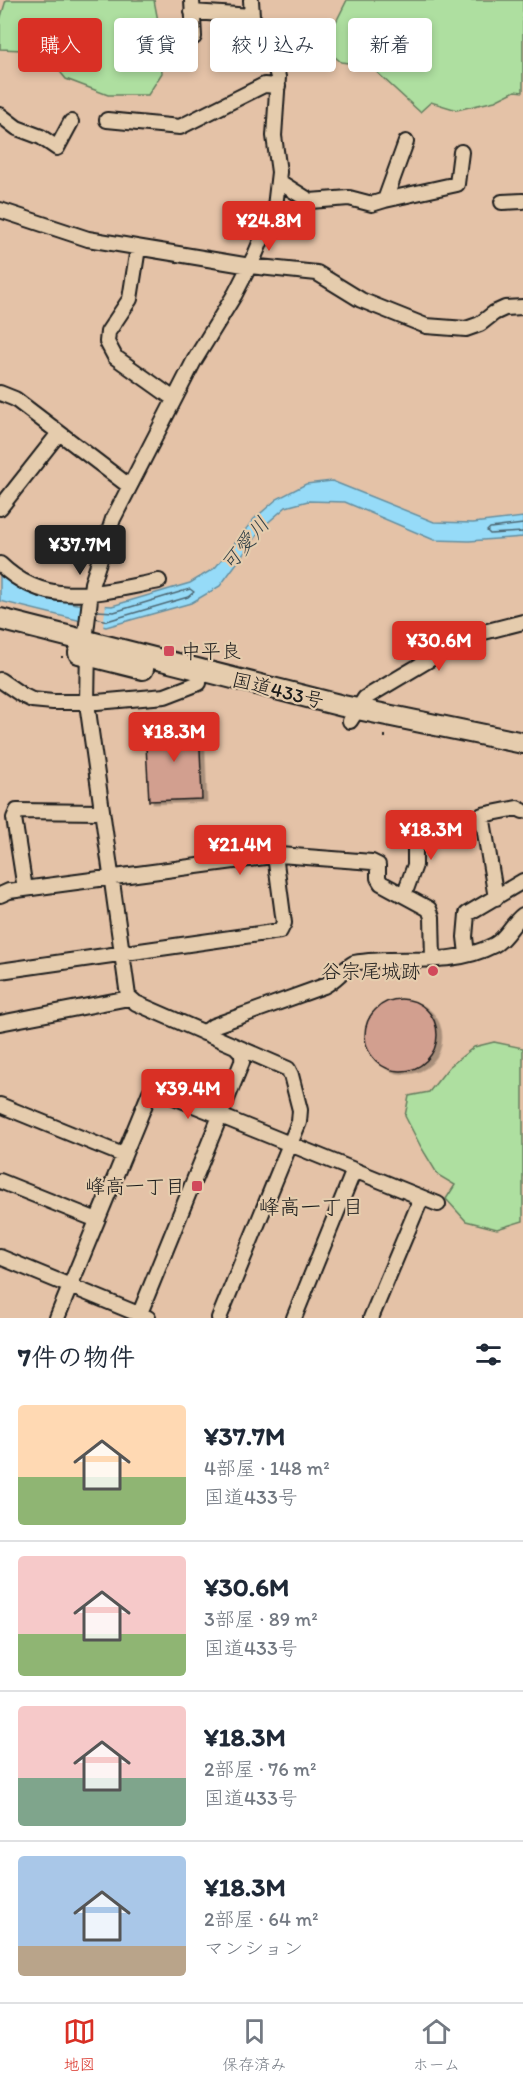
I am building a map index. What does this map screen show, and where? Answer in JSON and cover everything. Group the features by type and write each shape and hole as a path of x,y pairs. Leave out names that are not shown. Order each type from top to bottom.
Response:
{"highway":[{"name":"国道433号","path":"0,619 89,639 354,715 523,743"},
{"name":"国道433号","path":"0,633 89,639 199,683 354,715 523,755"}],"street":[{"path":"219,1318 300,1114 290,1072 285,1068 129,998 126,991 87,702 89,639 97,564 113,519 174,399 250,266 274,210 279,172 274,136 279,77 271,52 252,16 251,0"},
{"path":"192,6 252,16"},
{"path":"107,120 180,127 264,85 278,86"},
{"path":"0,115 17,128 40,137 57,148 71,122"},
{"path":"385,200 406,141"},
{"path":"278,181 310,201 349,198 372,204 457,184 461,152"},
{"path":"502,202 523,201"},
{"path":"0,210 88,239 250,266 317,273 361,300 426,326 466,329 480,324 505,308 523,307"},
{"path":"138,248 130,299 108,332 107,342 115,357 174,399"},
{"path":"0,393 15,399 129,486"},
{"path":"0,508 58,433"},
{"path":"0,564 26,583 46,592 94,596 159,581"},
{"path":"354,715 370,694 465,639 523,621"},
{"path":"0,680 22,695 43,702 87,702 165,696 199,683"},
{"path":"496,898 482,815 517,808 523,811"},
{"path":"25,889 14,818 17,811 102,812"},
{"path":"404,895 415,865 415,820"},
{"path":"0,971 286,931 275,855"},
{"path":"0,895 8,891 275,855 375,863 379,869 379,882 426,907 431,913 433,959"},
{"path":"467,954 465,937 467,914 523,881"},
{"path":"204,1033 213,1026 324,986 354,963 433,959 467,954 495,945 523,915"},
{"path":"0,1023 129,998"},
{"path":"2,1262 70,1286 142,1317 242,1062 242,1056 235,1046"},
{"path":"57,1318 123,1155 150,1092 154,1089 438,1204"},
{"path":"0,1105 123,1155"},
{"path":"294,1318 354,1170"},
{"path":"0,1181 97,1220"},
{"path":"373,1317 418,1206 418,1201 413,1194"}],"green space":[{"path":"6,0 154,0 157,18 114,18 114,72 162,73 148,95 108,95 66,79 60,72 102,72 102,18 18,18 18,50 0,49 0,20"},
{"path":"347,0 523,0 523,92 515,91 495,101 457,110 431,102 420,112 377,72 432,72 432,18 348,18 348,63 341,62 336,58 336,22"},
{"path":"494,1042 523,1048 523,1221 497,1229 466,1221 446,1199 455,1185 438,1175 405,1116 409,1096 429,1092 449,1067 474,1047"}],"water":[{"name":"可愛川","path":"332,481 434,522 473,523 523,517 523,537 469,541 434,540 345,502 308,501 286,507 264,526 220,586 191,603 106,627 0,601 0,576 42,597 77,604 112,606 190,583 215,568 254,519 277,499 306,484"}],"pier":[{"path":"93,602 106,603 103,629 90,626"}],"building":[{"path":"199,724 202,799 149,801 145,727"},
{"path":"401,999 421,1005 431,1015 437,1035 431,1055 421,1065 401,1071 381,1065 371,1055 365,1035 371,1015 381,1005"}],"place":[{"name":"中平良","path":"169,651"},
{"name":"谷宗尾城跡","path":"433,971"},
{"name":"峰高一丁目","path":"197,1186"}],"district":[{"name":"峰高一丁目","path":"311,1207"}]}
